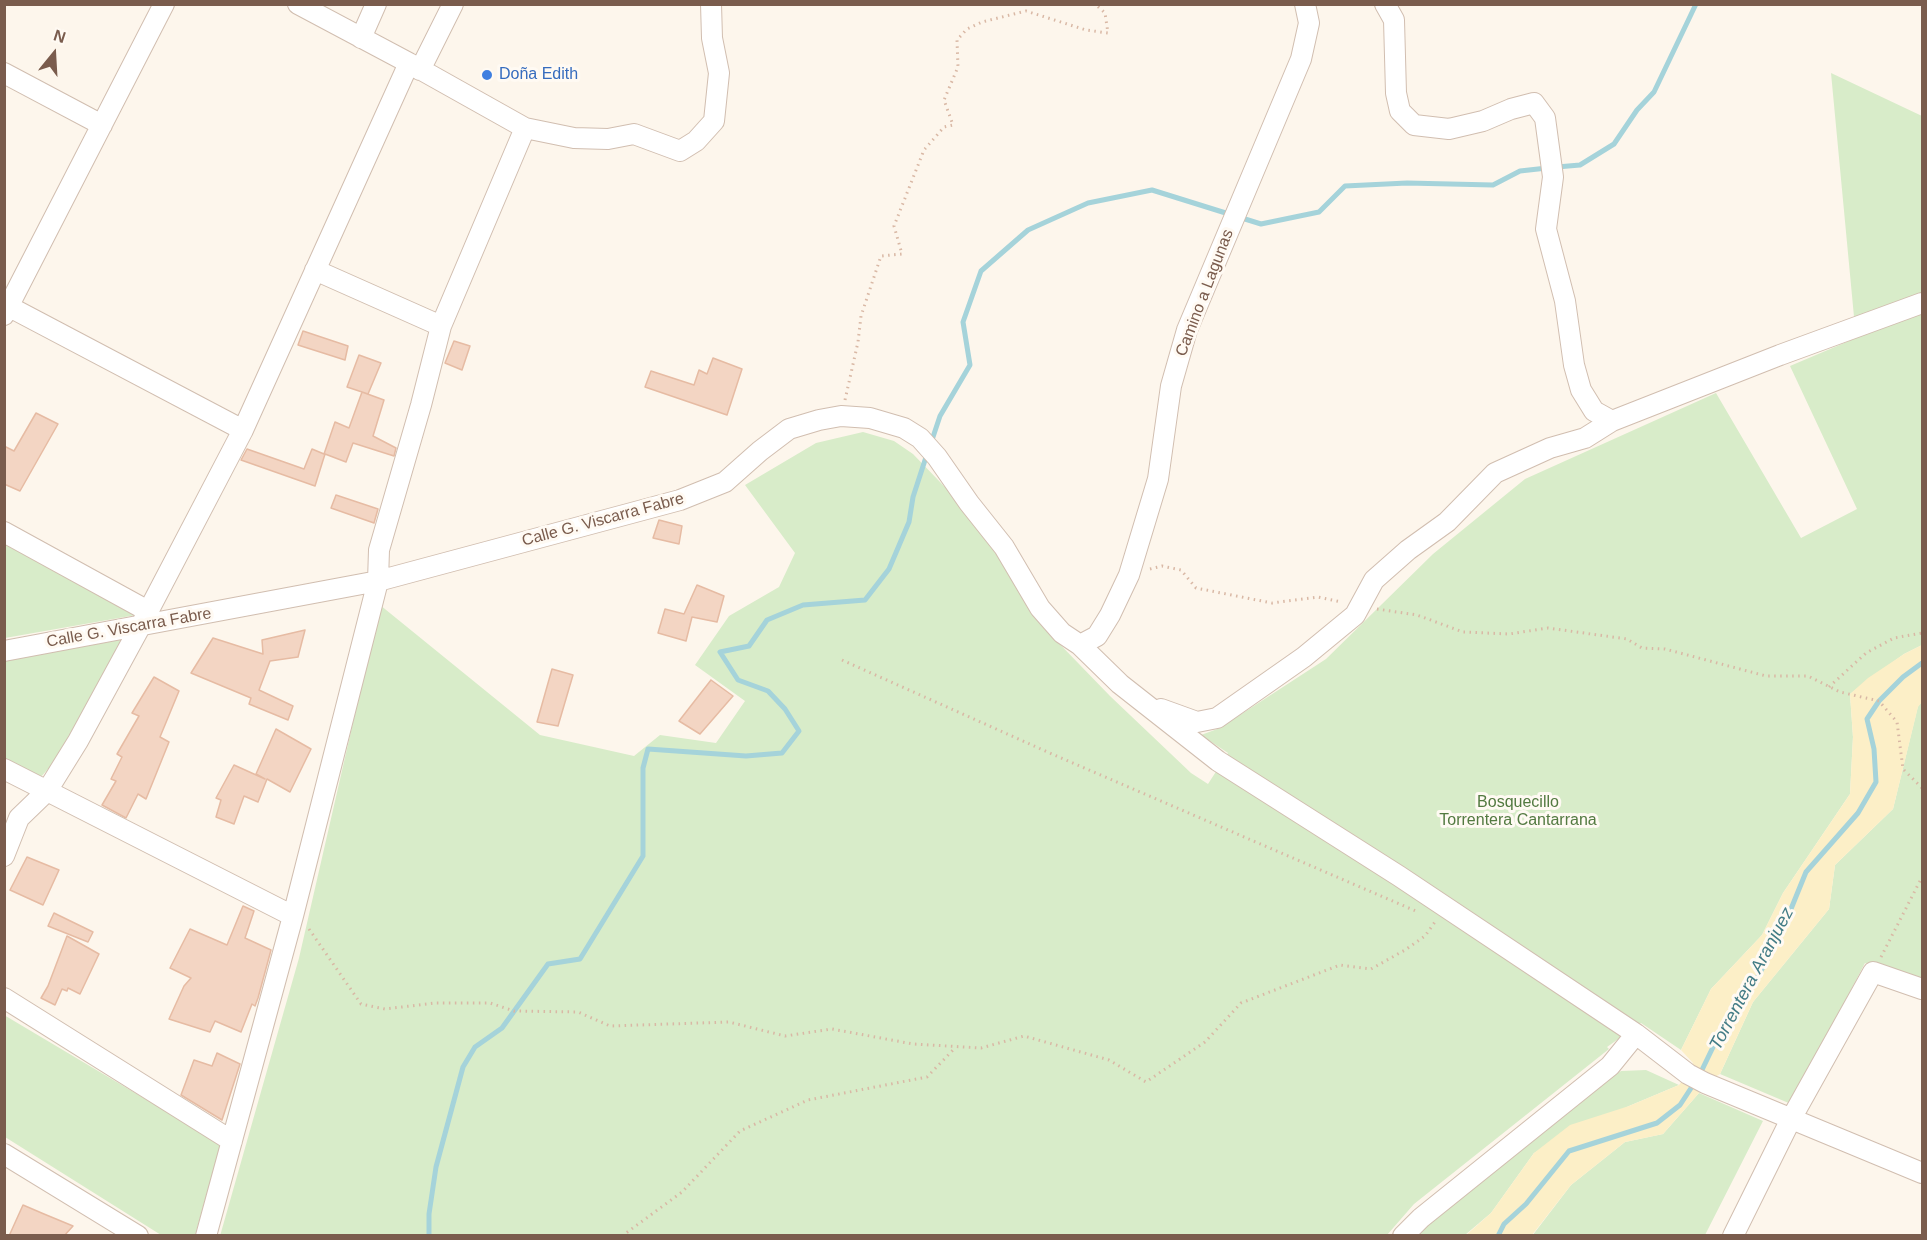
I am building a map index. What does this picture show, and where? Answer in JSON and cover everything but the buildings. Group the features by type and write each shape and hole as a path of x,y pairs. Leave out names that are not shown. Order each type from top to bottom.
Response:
{"street":[{"path":"164,4 6,308 243,430"},
{"path":"298,4 525,128 574,138 608,139 634,134 680,151 696,141 714,121 719,73 712,38 711,4"},
{"path":"361,38 376,4"},
{"path":"4,856 19,818 47,791 78,741 144,619 243,430 315,270 415,66 453,4"},
{"name":"Camino a Lagunas","path":"1080,645 1097,636 1129,575 1158,479 1171,386 1187,330 1301,59 1309,23 1305,4"},
{"path":"1385,4 1394,20 1396,93 1400,111 1414,125 1449,129 1483,121 1511,109 1534,103 1545,118 1553,177 1546,229 1565,301 1574,365 1581,390 1594,411 1612,421"},
{"path":"4,73 102,125"},
{"path":"206,1236 294,916 378,581 379,550 441,326 525,128"},
{"path":"315,270 441,326"},
{"path":"1120,684 1165,712 1197,722 1217,718 1304,657 1355,615 1374,580 1408,550 1447,522 1494,473 1550,448 1585,438 1612,421 1780,355 1923,303"},
{"name":"Calle G. Viscarra Fabre","path":"4,651 144,619 378,581 680,500 725,482 789,429 841,416 870,418 904,428 920,438 937,456 969,503 1004,547 1040,608 1062,633 1080,645 1120,684"},
{"path":"4,532 144,619"},
{"path":"1120,684 1218,761 1305,815 1440,913 1636,1034 1696,1079 1923,1173"},
{"path":"4,769 294,916"},
{"path":"1733,1236 1791,1119 1873,972 1923,989"},
{"path":"4,998 232,1141"},
{"path":"1403,1236 1421,1218 1610,1066 1636,1034"},
{"path":"4,1154 138,1236"}],"path":[{"path":"841,416 858,342 861,316 881,256 902,254 894,226 924,150 944,128 953,125 944,100 958,67 957,40 967,29 982,22 1026,11 1086,30 1108,33 1105,13 1095,4"},
{"path":"1129,575 1162,566 1180,570 1196,588 1272,603 1318,597 1417,615 1463,632 1509,634 1548,627 1627,639 1641,648 1665,649 1766,676 1808,676 1840,692 1879,701 1897,722 1903,769 1923,788"},
{"path":"1829,687 1866,653 1894,638 1923,633"},
{"path":"294,916 308,927 362,1004 385,1009 435,1003 490,1003 514,1011 578,1012 610,1026 729,1022 785,1036 832,1029 913,1044 956,1047 981,1048 1024,1036 1109,1060 1146,1082 1205,1042 1241,1003 1340,965 1371,969 1425,936 1440,913 1052,754 842,660"},
{"path":"1873,972 1923,877"},
{"path":"622,1236 682,1192 740,1131 808,1100 927,1077 956,1047"}],"green space":[{"name":"Bosquecillo Torrentera Cantarrana","path":"1831,73 1922,116 1922,645 1904,654 1850,694 1853,737 1850,794 1783,893 1762,935 1711,989 1681,1050 1641,1023 1607,1047 1609,1049 1414,1204 1387,1235 220,1236 299,958 380,605 540,735 634,756 660,735 716,743 745,701 695,665 729,616 779,587 795,553 745,485 816,443 863,432 894,441 913,454 996,540 1049,633 1110,696 1191,773 1208,784 1228,753 1201,735 1220,728 1326,659 1433,554 1525,479 1716,393 1801,538 1857,509 1790,366 1856,338"},
{"path":"5,544 136,615 5,638"},
{"path":"126,639 78,735 40,778 5,760 4,660"},
{"path":"1922,702 1922,982 1865,963 1791,1104 1720,1074 1753,1002 1829,909 1835,865 1893,809 1918,706"},
{"path":"4,1015 221,1144 195,1235 161,1235 5,1137"},
{"path":"1646,1070 1679,1085 1629,1106 1534,1153 1491,1213 1465,1235 1419,1236 1427,1225 1597,1087 1621,1071"},
{"path":"1699,1093 1763,1121 1705,1235 1532,1236 1571,1185 1625,1142 1663,1134"}],"sand":[{"path":"1922,645 1922,702 1918,707 1893,809 1835,865 1829,909 1753,1002 1720,1074 1705,1083 1663,1134 1625,1142 1571,1185 1532,1235 1465,1236 1491,1213 1534,1153 1570,1125 1629,1106 1679,1085 1688,1074 1693,1063 1681,1050 1711,989 1762,935 1783,893 1850,794 1853,737 1850,694 1868,678"}],"waterway":[{"path":"1557,167 1580,165 1614,144 1637,110 1654,92 1696,4"},
{"path":"931,443 940,416 970,365 963,322 981,271 1028,230 1088,203 1152,190 1261,224 1319,212 1345,186 1407,183 1493,185 1520,171 1547,168"},
{"path":"429,1236 429,1214 436,1167 463,1067 475,1047 502,1028 548,964 580,959 643,856 643,768 648,749 746,756 782,753 799,731 785,709 768,691 738,680 720,652 749,646 767,620 803,605 865,600 889,569 909,522 913,497 927,454"},
{"name":"Torrentera Aranjuez","path":"1700,1074 1715,1043 1746,998 1780,936 1806,872 1858,813 1876,782 1874,749 1867,719 1879,701 1903,677 1922,663"},
{"name":"Torrentera Aranjuez","path":"1498,1236 1504,1224 1526,1204 1569,1151 1657,1123 1680,1105 1695,1082"}],"place":[{"name":"Doña Edith","path":"487,75"}]}
